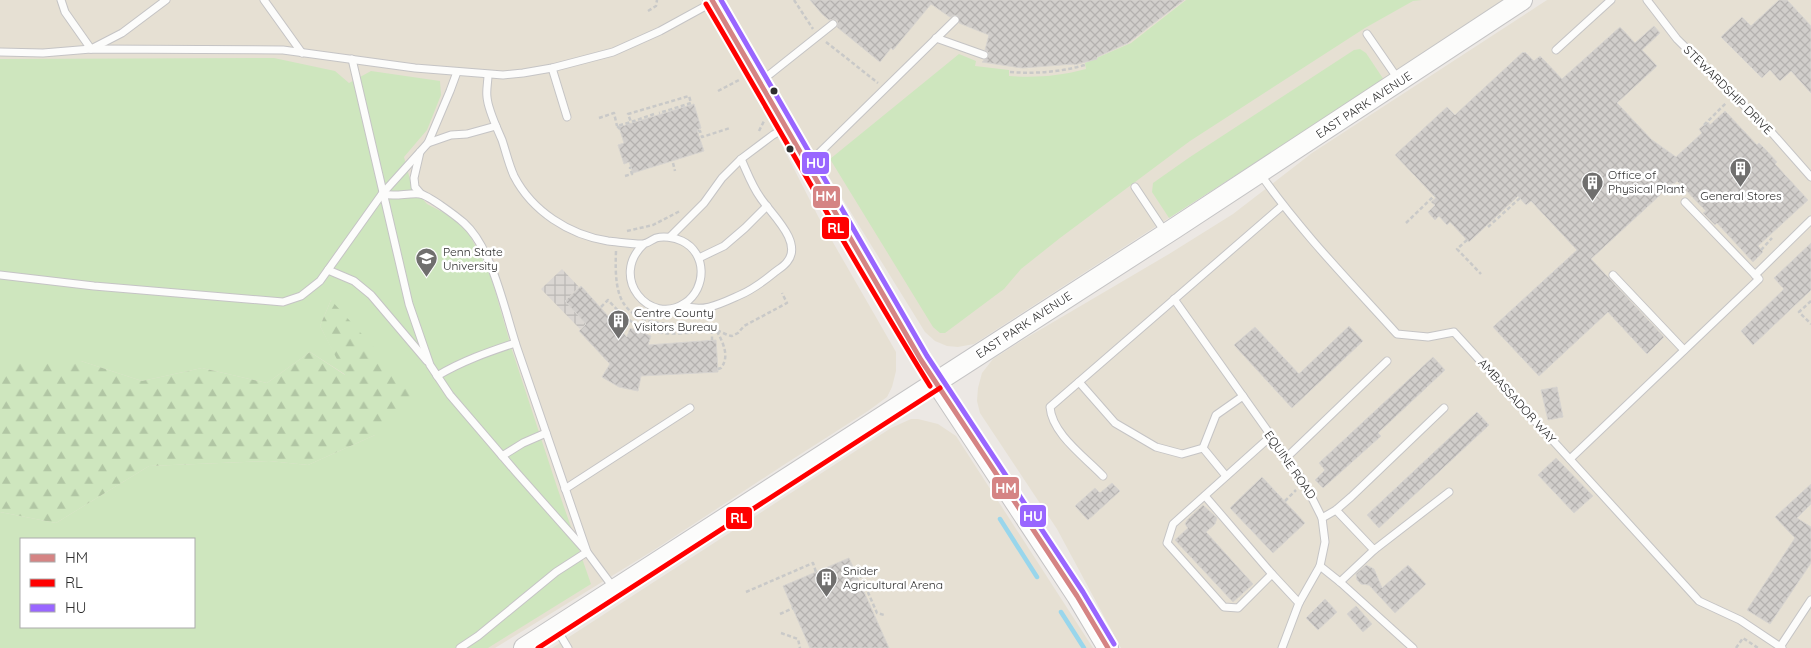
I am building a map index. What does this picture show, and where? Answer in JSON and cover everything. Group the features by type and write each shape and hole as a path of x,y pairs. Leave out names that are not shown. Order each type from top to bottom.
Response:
{"main road":[{"name":"EAST PARK AVENUE","path":"524,648 1399,82 1522,0"},
{"path":"936,382 1077,596 1108,648"}],"street":[{"path":"712,1 787,127 887,303 936,382"}],"lane":[{"path":"60,0 65,12 91,49"},
{"path":"91,49 122,33 166,0"},
{"path":"264,0 302,53"},
{"path":"1556,50 1611,0"},
{"name":"STEWARDSHIP DRIVE","path":"1647,0 1677,40 1773,134 1811,177"},
{"path":"0,52 43,53 91,49 283,50 488,75 523,73 552,68 613,52 660,31 712,1"},
{"path":"808,164 955,20"},
{"path":"760,82 833,24"},
{"path":"1368,34 1399,82"},
{"path":"936,38 984,55"},
{"path":"352,59 409,304 430,365"},
{"path":"552,68 566,117"},
{"path":"428,143 457,72"},
{"path":"488,75 487,98 496,126 514,176 528,196 543,212 562,226 578,233 606,241 644,244"},
{"path":"0,275 94,286 283,302 301,296 320,280 382,194 428,143 452,135 467,134 496,126"},
{"path":"670,237 704,203 722,178 741,159 765,140 787,127"},
{"path":"420,150 414,178 415,187 421,194 442,206 464,223 478,238 486,253 587,552"},
{"path":"683,305 692,309 702,309 725,302 752,290 787,262 791,254 791,245 787,232 759,196 741,159"},
{"name":"AMBASSADOR WAY","path":"1259,172 1282,206 1397,334 1428,338 1454,332 1699,601 1740,620 1781,648"},
{"path":"1135,187 1166,233"},
{"path":"382,194 392,196 421,194"},
{"path":"1570,459 1759,279 1685,202"},
{"path":"699,258 724,246 767,206"},
{"path":"1103,476 1058,430 1051,416 1050,407 1282,206"},
{"path":"1755,275 1811,220"},
{"path":"670,237 682,241 699,258 702,273 700,284 693,297 683,305 669,309 656,308 646,303 636,293 630,282 631,263 638,250 644,244 655,238 670,237"},
{"path":"328,270 354,281 371,295 430,365 450,395 587,552 615,590"},
{"path":"1613,275 1684,350"},
{"name":"EQUINE ROAD","path":"1174,299 1270,437 1304,482 1322,518 1324,542 1320,566 1299,603 1282,648"},
{"path":"437,376 478,355 515,343"},
{"path":"1286,458 1387,360"},
{"path":"1079,382 1115,423 1156,446 1182,454 1203,448"},
{"path":"1203,448 1216,415 1242,396"},
{"path":"565,489 690,408"},
{"path":"1322,518 1336,510 1444,408"},
{"path":"502,456 523,443 546,433"},
{"path":"1270,437 1173,524 1167,543 1224,607 1238,608 1272,574"},
{"path":"1203,448 1226,476"},
{"path":"1340,582 1374,550 1450,492"},
{"path":"1205,496 1299,603"},
{"path":"1336,510 1374,550"},
{"path":"460,648 478,636 556,572 587,552"},
{"path":"1320,566 1413,648"},
{"path":"1781,648 1811,600"},
{"path":"555,628 568,648"}],"path":[{"path":"648,11 656,6 657,0"},
{"path":"794,0 818,36 885,89"},
{"path":"1047,66 1047,73"},
{"path":"1010,72 1028,74 1047,73 1085,66"},
{"path":"718,91 742,78"},
{"path":"1704,125 1723,108 1732,95"},
{"path":"599,118 614,113 620,126 691,103 688,96 628,114 631,122"},
{"path":"654,106 657,113"},
{"path":"698,131 700,130 702,137 730,128"},
{"path":"673,163 675,171"},
{"path":"626,176 632,174 631,168"},
{"path":"1406,223 1434,195"},
{"path":"1488,228 1520,198"},
{"path":"1761,250 1772,238"},
{"path":"1467,240 1457,250 1481,274"},
{"path":"601,307 608,300 633,323 653,331 672,334 712,330 735,335 744,326 787,304 782,293"},
{"path":"1811,301 1799,312 1811,324"},
{"path":"619,311 625,306"},
{"path":"640,332 645,320"},
{"path":"712,330 712,340"},
{"path":"717,331 725,350 726,358 721,368 718,369"},
{"path":"1284,501 1304,482"},
{"path":"746,592 812,563 816,572"},
{"path":"860,574 877,613 884,615"},
{"path":"780,614 793,608"},
{"path":"781,632 798,639 800,648"},
{"path":"1736,648 1743,638 1758,648"}],"shaded area":[{"name":"Penn State University","path":"0,0 700,0 762,106 819,218 896,352 896,371 892,387 887,397 868,411 654,550 495,648 0,648"},
{"path":"724,0 1506,0 974,344 958,347 947,346 935,341 925,332 785,106"},
{"path":"1547,0 1811,0 1811,648 1121,648 1057,529 980,413 977,401 982,373 993,359 1233,214 1312,153"},
{"path":"562,269 579,287 565,301 586,324 580,329 541,289"},
{"path":"911,419 938,424 956,436 1093,648 552,648 891,428"}],"green space":[{"path":"1186,0 1422,0 1413,1 1365,28 1190,141 1021,269 1004,289 945,333 940,333 933,327 830,159 959,54 976,61 975,66 1009,70 1009,76 1048,76 1086,69 1085,63 1131,43"},
{"path":"1360,49 1366,53 1384,80 1169,218 1152,192 1153,183 1354,50"},
{"path":"274,58 335,71 349,83 371,71 440,81 441,95 427,130 404,157 412,187 427,204 452,217 469,234 490,273 512,350 591,584 488,648 0,648 0,512 56,523 149,466 269,461 308,465 375,435 331,300 320,326 346,375 310,352 267,383 202,368 142,381 81,361 0,361 0,59"},
{"path":"331,300 417,395 375,435 308,465 269,461 149,466 56,523 0,512 0,361 81,361 142,381 202,368 267,383 310,352 345,375 320,326"}],"building":[{"path":"810,0 1184,0 1128,43 1097,57 1097,59 1074,65 1022,68 982,62 989,56 985,50 989,35 959,23 958,16 950,17 931,4 893,50 891,48 880,62 837,27 837,20 829,20"},
{"path":"1779,0 1787,0 1811,26 1811,93 1791,71 1780,81 1770,70 1762,78 1721,37 1742,17 1751,26"},
{"name":"Office of Physical Plant","path":"1654,26 1660,33 1642,50 1657,66 1617,103 1652,140 1676,157 1702,133 1699,129 1708,122 1710,125 1725,111 1757,145 1759,143 1765,149 1777,162 1775,164 1808,200 1758,246 1763,252 1753,262 1717,223 1715,225 1703,213 1706,211 1677,181 1673,183 1591,259 1664,337 1647,354 1608,312 1539,376 1493,327 1577,250 1531,201 1526,205 1518,196 1469,242 1450,222 1447,225 1439,216 1435,220 1428,212 1435,205 1431,202 1436,198 1395,155 1447,107 1455,115 1523,52 1534,61 1540,56 1562,79 1620,27 1635,43"},
{"path":"694,104 701,128 697,130 704,151 633,173 629,162 624,164 618,145 624,143 619,127"},
{"path":"1811,243 1811,290 1753,345 1741,331 1784,289 1774,278"},
{"name":"Centre County Visitors Bureau","path":"581,286 627,337 630,328 651,336 648,345 716,340 718,372 641,376 638,391 619,387 602,377 610,364 579,331 586,324 565,301"},
{"path":"1349,326 1363,341 1292,408 1234,345 1255,327 1299,374"},
{"path":"1433,357 1445,370 1378,433 1381,436 1323,488 1315,480 1325,470 1319,463"},
{"path":"1557,387 1563,417 1548,420 1541,390"},
{"path":"1477,412 1489,425 1379,528 1367,515"},
{"path":"1556,458 1593,496 1574,513 1538,475"},
{"path":"1262,477 1305,523 1273,553 1230,508"},
{"path":"1112,483 1120,491 1088,520 1075,506 1095,488 1100,493"},
{"path":"1811,484 1811,504 1797,518 1811,527 1811,563 1770,624 1747,610 1795,538 1775,517"},
{"path":"1203,505 1217,518 1215,524 1206,532 1253,584 1233,602 1175,540 1188,528 1185,524 1188,519"},
{"name":"Snider Agricultural Arena","path":"849,558 889,648 810,648 783,586"},
{"path":"1366,565 1374,569 1382,588 1408,565 1426,584 1395,613 1369,585 1361,584 1357,580 1356,574"},
{"path":"1325,599 1337,612 1318,630 1306,618"},
{"path":"1356,606 1372,624 1363,632 1347,614"}],"waterway":[{"path":"1000,519 1037,577"},
{"path":"1061,612 1084,648"}],"transit line":[{"name":"HM","path":"712,0 921,360 1077,596 1108,648"},
{"name":"HU","path":"721,0 927,356 1083,592 1114,644"},
{"name":"RL","path":"706,4 930,386"},
{"name":"RL","path":"538,648 940,388"}],"place":[{"name":"General Stores","path":"1741,188"},
{"name":"Office of Physical Plant","path":"1592,201"},
{"name":"Penn State University","path":"427,278"},
{"name":"Centre County Visitors Bureau","path":"618,339"},
{"name":"Snider Agricultural Arena","path":"827,597"}]}
